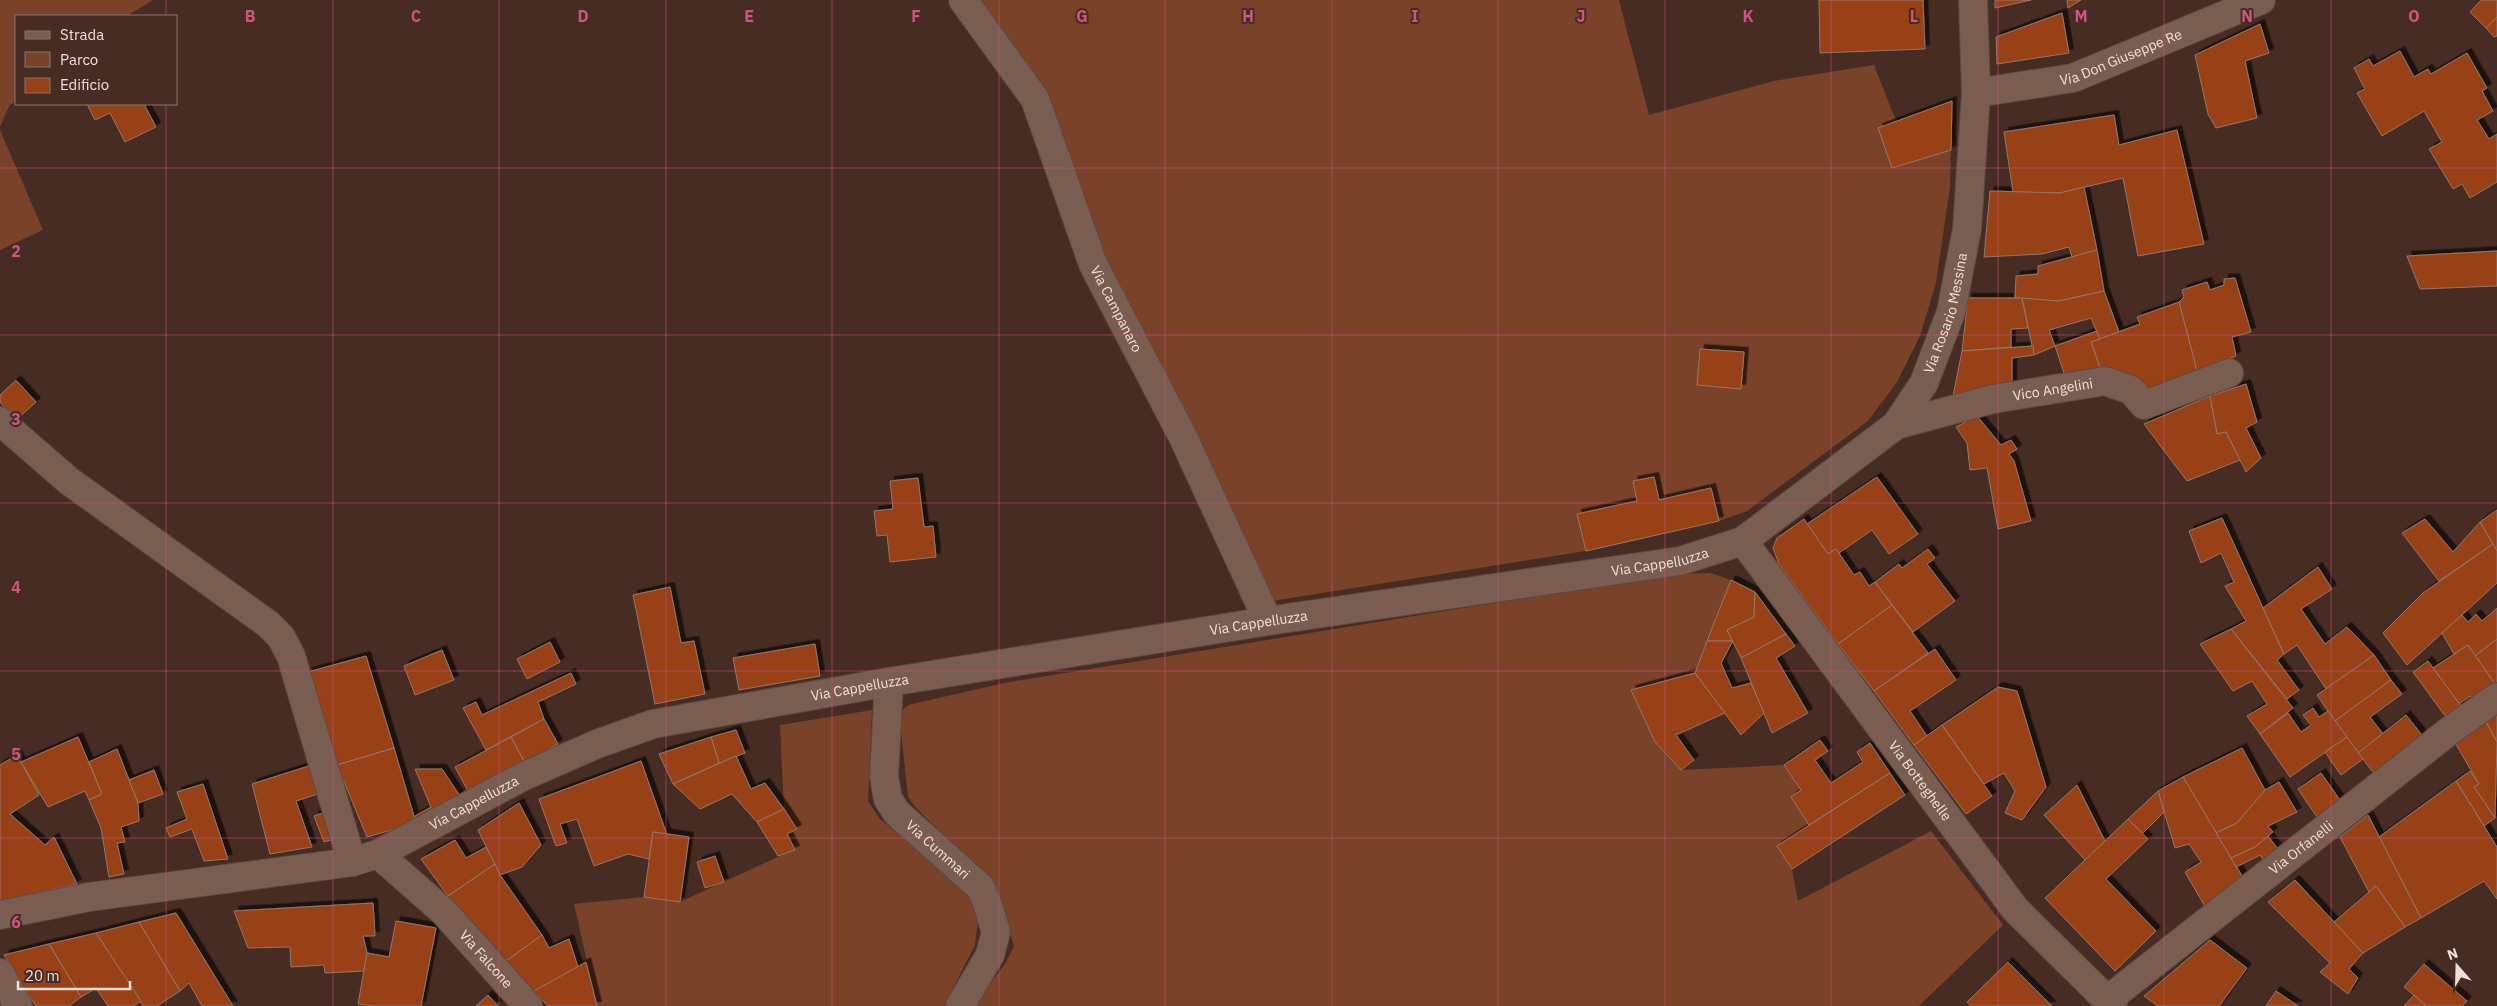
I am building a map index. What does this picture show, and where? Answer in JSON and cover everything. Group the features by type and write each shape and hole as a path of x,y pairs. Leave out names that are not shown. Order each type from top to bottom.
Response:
{"street":[{"name":"Via Campanaro","path":"963,0 1036,99 1093,264 1183,437 1268,621"},
{"name":"Via Rosario Messina","path":"1743,541 1896,425 1924,383 1952,312 1967,229 1976,93 1974,0"},
{"name":"Via Don Giuseppe Re","path":"1976,93 2073,78 2261,0"},
{"name":"Vico Angelini","path":"1896,425 1993,399 2105,381 2132,390 2144,405 2229,373"},
{"path":"0,421 69,481 268,624 281,637 291,656 352,862"},
{"name":"Via Cappelluzza","path":"0,916 89,897 352,862 378,854 522,777 597,744 653,724 889,682 1268,621 1680,561 1743,541"},
{"name":"Via Botteghelle","path":"1743,541 2015,909 2110,1004"},
{"name":"Via Cummari","path":"889,682 884,776 888,799 897,813 981,888 996,932 990,955 960,1006"},
{"name":"Via Orfanelli","path":"2110,1004 2448,732 2497,697"},
{"name":"Via Falcone","path":"378,854 444,912 528,1006"},
{"path":"0,973 18,1006"}],"green space":[{"path":"0,0 153,0 129,15 15,15 15,102 9,106 0,127"},
{"path":"981,0 1619,0 1649,115 1774,81 1874,65 1896,121 1952,101 1950,187 1936,283 1920,336 1897,382 1868,421 1747,511 1719,521 1586,551 1272,601 1098,243 1038,81"},
{"path":"0,130 43,230 0,250"},
{"path":"1711,573 1731,580 1695,673 1631,691 1655,742 1681,770 1784,765 1801,790 1791,797 1809,825 1777,846 1792,869 1798,901 1931,831 2003,925 1919,1006 973,1006 1005,964 1014,946 996,887 916,808 908,797 899,713 908,705 1004,683 1671,574"},
{"path":"872,710 868,801 880,819 966,889 978,920 975,945 944,1006 597,1006 574,904 644,897 680,902 795,849 787,834 797,829 784,809 780,725"}],"building":[{"path":"1819,0 1923,0 1925,49 1820,53"},
{"path":"1995,0 2031,0 1995,8"},
{"path":"2067,0 2081,0 2068,8"},
{"path":"2481,0 2497,0 2497,17 2486,28 2470,12"},
{"path":"2062,13 2069,53 1997,64 1996,37"},
{"path":"2497,17 2497,36 2494,37 2486,28"},
{"path":"2260,24 2269,53 2245,61 2257,118 2216,128 2208,114 2195,55"},
{"path":"2400,51 2414,77 2428,69 2431,74 2467,53 2487,88 2482,91 2493,111 2477,120 2489,139 2497,134 2497,182 2470,198 2462,184 2453,189 2429,149 2442,142 2424,111 2382,136 2357,93 2365,89 2354,68 2369,59 2373,66"},
{"path":"1952,101 1951,150 1892,168 1878,128"},
{"path":"88,105 145,105 156,127 125,142 110,113 95,120"},
{"path":"2114,115 2119,145 2177,130 2204,244 2138,256 2123,178 2060,193 2013,192 2004,132"},
{"path":"2084,187 2097,250 2072,257 2069,247 2042,254 1984,257 1990,191 2060,193"},
{"path":"2097,250 2104,291 2059,301 2015,298 2016,276 2038,274 2038,266"},
{"path":"2497,251 2497,286 2420,289 2407,256"},
{"path":"2235,278 2251,332 2232,337 2236,356 2197,371 2179,302 2184,297 2182,290 2207,282 2210,290 2224,285 2224,279"},
{"path":"2104,291 2119,332 2100,339 2091,318 2049,330 2055,346 2034,355 2022,298 2059,301"},
{"path":"1968,298 2022,298 2028,328 2011,329 2011,347 1962,351"},
{"path":"2179,302 2197,371 2146,394 2102,373 2091,342 2140,324 2137,317"},
{"path":"2097,331 2100,339 2091,342 2102,373 2066,379 2055,346"},
{"path":"2033,346 2034,355 2012,358 2012,389 1953,396 1962,351"},
{"path":"1700,349 1744,352 1741,389 1697,385"},
{"path":"16,380 36,402 16,420 0,402 0,395"},
{"path":"2246,384 2257,422 2246,428 2261,458 2246,472 2226,432 2217,434 2210,396"},
{"path":"2210,396 2217,434 2226,432 2240,460 2187,481 2144,424"},
{"path":"1977,416 2001,445 2011,440 2017,449 2009,454 2014,461 2031,521 1998,529 1987,468 1970,470 1967,443 1956,427"},
{"path":"1654,477 1659,500 1711,488 1719,521 1586,551 1577,514 1637,501 1633,481"},
{"path":"1877,477 1918,534 1889,554 1872,530 1839,553 1836,549 1828,554 1807,524"},
{"path":"918,478 924,527 933,526 936,557 890,562 887,535 877,536 874,511 893,509 890,481"},
{"path":"2497,510 2497,551 2480,522"},
{"path":"2222,518 2284,654 2277,660 2299,690 2287,699 2231,629 2246,621 2225,586 2234,582 2221,553 2201,563 2189,531"},
{"path":"1804,519 1828,554 1836,549 1854,575 1860,572 1869,586 1875,582 1892,605 1838,644 1779,564 1773,548 1777,538"},
{"path":"2425,519 2453,552 2480,522 2493,544 2439,581 2402,533"},
{"path":"2493,544 2497,551 2497,583 2407,665 2383,633 2423,593"},
{"path":"1928,549 1935,558 1927,564 1955,601 1913,632 1875,582 1899,564 1902,568"},
{"path":"2318,567 2332,589 2301,609 2325,644 2347,627 2374,655 2326,689 2297,645 2284,654 2263,608"},
{"path":"1731,580 1755,592 1754,617 1727,630 1733,641 1707,641"},
{"path":"670,587 681,643 694,641 705,694 655,704 633,595"},
{"path":"1755,592 1786,634 1741,658 1727,630 1754,617"},
{"path":"1892,605 1928,653 1874,691 1838,644"},
{"path":"2497,608 2497,639 2475,656 2468,645 2454,654 2442,633 2462,615 2468,622 2476,614 2482,621"},
{"path":"2231,629 2293,708 2260,734 2247,716 2267,704 2252,681 2233,691 2200,644"},
{"path":"1786,634 1795,646 1776,658 1808,713 1772,733 1741,658"},
{"path":"2497,639 2497,687 2475,656"},
{"path":"1707,641 1733,641 1721,663 1732,688 1751,683 1764,713 1741,735 1695,673"},
{"path":"550,642 560,662 527,679 517,659"},
{"path":"815,644 820,676 739,690 733,658"},
{"path":"2468,645 2497,687 2475,703 2470,696 2459,704 2433,668"},
{"path":"1935,649 1956,680 1910,711 1927,736 1914,745 1874,691"},
{"path":"442,650 454,680 415,695 404,666"},
{"path":"2374,655 2391,680 2335,721 2317,695"},
{"path":"366,656 394,748 337,765 308,672"},
{"path":"2428,661 2463,709 2448,720 2413,672"},
{"path":"571,673 576,684 538,702 544,719 486,750 463,708 476,702 482,715"},
{"path":"1695,673 1725,713 1676,735 1694,760 1681,770 1655,742 1631,690"},
{"path":"2391,680 2402,694 2370,717 2383,734 2358,753 2335,721"},
{"path":"1998,687 2017,691 2046,787 2022,820 2005,813 2015,791 2004,773 1984,784 1942,725"},
{"path":"2313,708 2319,717 2328,711 2347,737 2290,777 2260,734 2288,713 2301,732 2311,725 2303,715"},
{"path":"2497,714 2497,742 2486,722"},
{"path":"2406,715 2425,739 2377,777 2358,753"},
{"path":"544,719 558,744 525,763 511,737"},
{"path":"2486,722 2497,742 2495,818 2474,787 2479,784 2454,741"},
{"path":"1942,725 1992,796 1966,814 1914,745"},
{"path":"736,730 745,753 719,763 711,737"},
{"path":"78,737 102,794 89,800 85,791 48,807 21,762"},
{"path":"511,737 525,763 469,793 455,767"},
{"path":"711,737 719,763 673,784 659,754"},
{"path":"2347,737 2363,759 2341,775 2325,752"},
{"path":"1820,740 1828,751 1815,760 1831,783 1863,762 1857,752 1870,743 1890,773 1809,825 1791,797 1801,790 1784,765"},
{"path":"394,748 416,823 367,837 337,765"},
{"path":"2242,748 2265,790 2237,823 2216,833 2183,777"},
{"path":"117,749 138,803 139,821 121,827 125,842 117,843 124,874 109,877 101,828 89,800 102,794 89,762"},
{"path":"17,755 39,795 10,814 45,845 54,837 77,884 0,901 0,765"},
{"path":"736,756 751,789 765,783 784,809 757,822 732,794 700,809 673,784"},
{"path":"641,761 667,835 653,832 649,859 628,854 594,866 577,819 560,824 567,843 556,846 539,799"},
{"path":"315,764 324,792 296,801 312,847 270,854 252,784"},
{"path":"415,769 442,769 462,799 416,823 415,816 431,807"},
{"path":"154,770 163,794 138,803 129,780"},
{"path":"2470,771 2479,784 2474,787 2495,818 2484,826 2456,781"},
{"path":"1890,773 1905,795 1792,869 1777,846"},
{"path":"2321,773 2342,803 2319,820 2298,789"},
{"path":"2183,777 2245,881 2207,910 2185,872 2201,862 2189,844 2175,848 2158,791"},
{"path":"2456,781 2497,847 2497,899 2484,881 2421,918 2379,837"},
{"path":"2279,782 2297,812 2268,826 2273,832 2255,847 2231,858 2216,833 2237,823 2265,790"},
{"path":"203,784 228,859 204,861 192,829 170,837 166,828 187,819 177,792"},
{"path":"2077,785 2105,841 2085,860 2044,815"},
{"path":"2158,791 2164,812 2142,834 2128,819"},
{"path":"519,803 541,845 522,867 500,875 478,830"},
{"path":"784,809 797,829 787,834 795,850 778,856 757,822"},
{"path":"326,812 337,838 324,842 314,816"},
{"path":"2368,815 2421,918 2405,927 2376,886 2369,892 2340,837"},
{"path":"2128,819 2148,839 2106,879 2156,931 2115,971 2045,898"},
{"path":"653,832 689,837 680,902 644,897"},
{"path":"2268,836 2281,853 2267,864 2260,855 2236,867 2231,858 2255,847"},
{"path":"455,840 466,858 486,847 495,864 448,896 421,859"},
{"path":"715,856 724,882 705,888 697,862"},
{"path":"495,864 500,875 542,935 506,961 448,896"},
{"path":"2295,880 2363,953 2349,969 2358,978 2348,994 2320,972 2330,963 2268,902"},
{"path":"2376,886 2405,927 2363,953 2334,922"},
{"path":"373,903 375,936 363,936 367,953 364,971 325,973 324,965 291,967 290,947 248,948 234,911"},
{"path":"176,913 233,1006 202,1006 189,983 180,991 139,922"},
{"path":"396,921 436,928 421,1006 372,1006 358,1004 367,953 389,957"},
{"path":"139,922 180,991 157,1006 143,1006 96,933"},
{"path":"96,933 141,1001 133,1006 108,1006 96,988 81,997 49,944"},
{"path":"542,935 549,948 569,939 578,967 534,991 506,961"},
{"path":"2210,940 2247,968 2219,1006 2158,1006 2144,996"},
{"path":"49,944 81,997 69,1006 36,1006 4,955"},
{"path":"586,962 597,1006 548,1006 534,991"},
{"path":"2008,962 2052,1006 1971,1006 1967,1002"},
{"path":"2424,964 2467,1001 2462,1006 2427,1006 2404,987"},
{"path":"2276,991 2298,1006 2266,1006"},
{"path":"488,995 498,1006 476,1006"},
{"path":"2414,995 2427,1006 2404,1006"}]}
